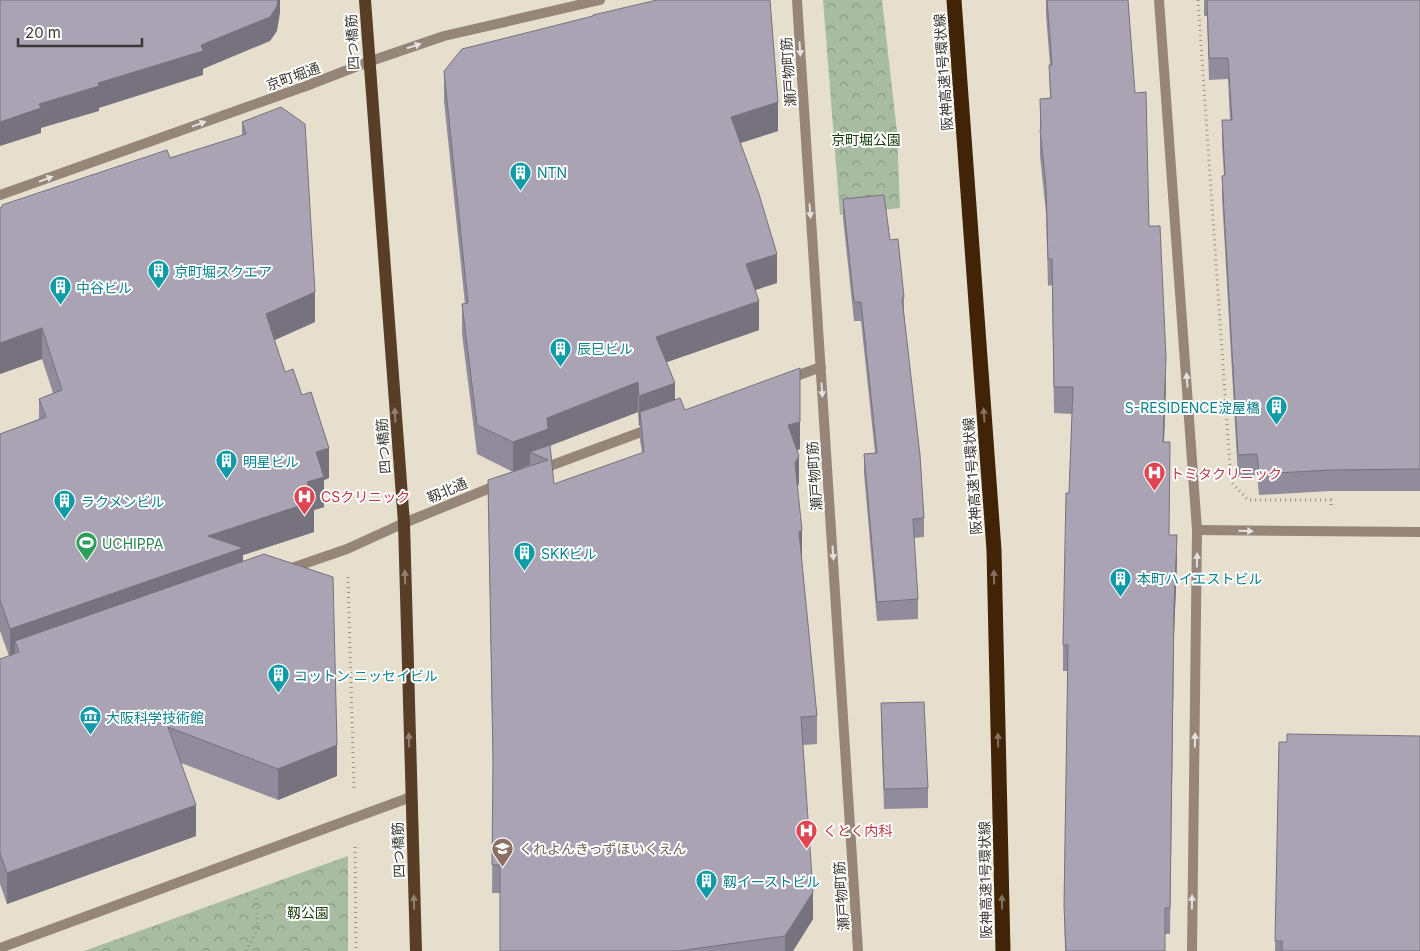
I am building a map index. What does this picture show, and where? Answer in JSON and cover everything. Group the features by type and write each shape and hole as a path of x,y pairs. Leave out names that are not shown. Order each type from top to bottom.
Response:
{"highway":[{"name":"阪神高速1号環状線","path":"954,0 994,550 1003,951"}],"main road":[{"name":"四つ橋筋","path":"365,0 368,62 404,523 416,951"}],"street":[{"name":"京町堀通","path":"0,195 444,36 600,0"},
{"name":"瀬戸物町筋","path":"797,0 858,951"},
{"path":"1159,0 1197,530 1192,951"},
{"path":"774,384 821,367"},
{"path":"530,473 662,425"},
{"name":"靱北通","path":"272,575 347,549 404,523 512,480"},
{"path":"1197,530 1420,532"},
{"path":"0,948 411,797"}],"path":[{"path":"1198,0 1231,482 1248,500 1331,500 1331,532"},
{"path":"347,549 356,951"},
{"path":"246,951 258,928 256,897"}],"green space":[{"name":"京町堀公園","path":"823,0 882,0 897,132 900,208 840,215"},
{"name":"靱公園","path":"348,856 348,951 84,951"}],"building":[{"path":"0,0 278,0 277,6 270,17 201,45 203,51 98,83 99,86 39,104 41,108 0,122"},
{"path":"657,0 770,0 778,102 731,117 759,194 777,254 746,264 759,301 656,337 675,383 639,396 638,382 547,418 548,429 513,442 477,425 462,304 468,303 444,71 462,49"},
{"path":"1047,0 1128,0 1135,93 1146,92 1149,226 1160,226 1166,357 1163,442 1170,442 1169,535 1177,535 1174,607 1170,908 1165,908 1165,951 1066,951 1064,906 1068,645 1063,645 1066,493 1069,493 1073,387 1054,387 1052,259 1048,259 1046,186 1040,130 1040,99 1051,98 1049,65 1052,65"},
{"path":"1207,0 1420,0 1420,469 1330,470 1259,474 1257,454 1238,455 1222,176 1225,175 1222,120 1232,120 1228,58 1209,58"},
{"path":"281,107 305,124 315,292 266,314 285,372 293,369 302,395 311,392 329,448 316,452 324,477 307,482 314,501 208,536 243,548 10,629 0,600 0,434 46,417 39,399 62,390 42,328 0,343 0,208 2,205 167,150 170,158 246,134 242,122"},
{"path":"884,195 890,240 898,239 904,297 902,298 920,455 924,518 913,519 918,599 877,602 864,454 877,453 861,302 854,302 843,199"},
{"path":"800,368 800,422 788,425 799,456 795,463 802,530 799,532 817,716 801,717 813,892 785,936 678,951 500,951 500,865 492,865 493,760 488,480 548,460 530,452 550,445 554,484 644,452 640,412 680,398 685,410"},
{"path":"264,554 333,577 337,745 278,769 168,727 196,805 7,873 0,853 0,659 19,652 15,641"},
{"path":"924,702 928,788 884,789 881,703"},
{"path":"1287,734 1420,736 1420,951 1282,951 1282,941 1275,941 1279,742 1287,742"}],"place":[{"name":"NTN","path":"521,191"},
{"name":"京町堀スクエア","path":"158,290"},
{"name":"中谷ビル","path":"60,306"},
{"name":"辰巳ビル","path":"561,367"},
{"name":"S-RESIDENCE淀屋橋","path":"1276,426"},
{"name":"明星ビル","path":"227,480"},
{"name":"トミタクリニック","path":"1154,492"},
{"name":"CSクリニック","path":"305,515"},
{"name":"ラクメンビル","path":"65,520"},
{"name":"UCHIPPA","path":"86,562"},
{"name":"SKKビル","path":"525,572"},
{"name":"本町ハイエストビル","path":"1121,597"},
{"name":"コットン ニッセイビル","path":"278,694"},
{"name":"大阪科学技術館","path":"90,736"},
{"name":"くとく内科","path":"807,849"},
{"name":"くれよんきっずほいくえん","path":"503,867"},
{"name":"靱イーストビル","path":"707,900"}]}
